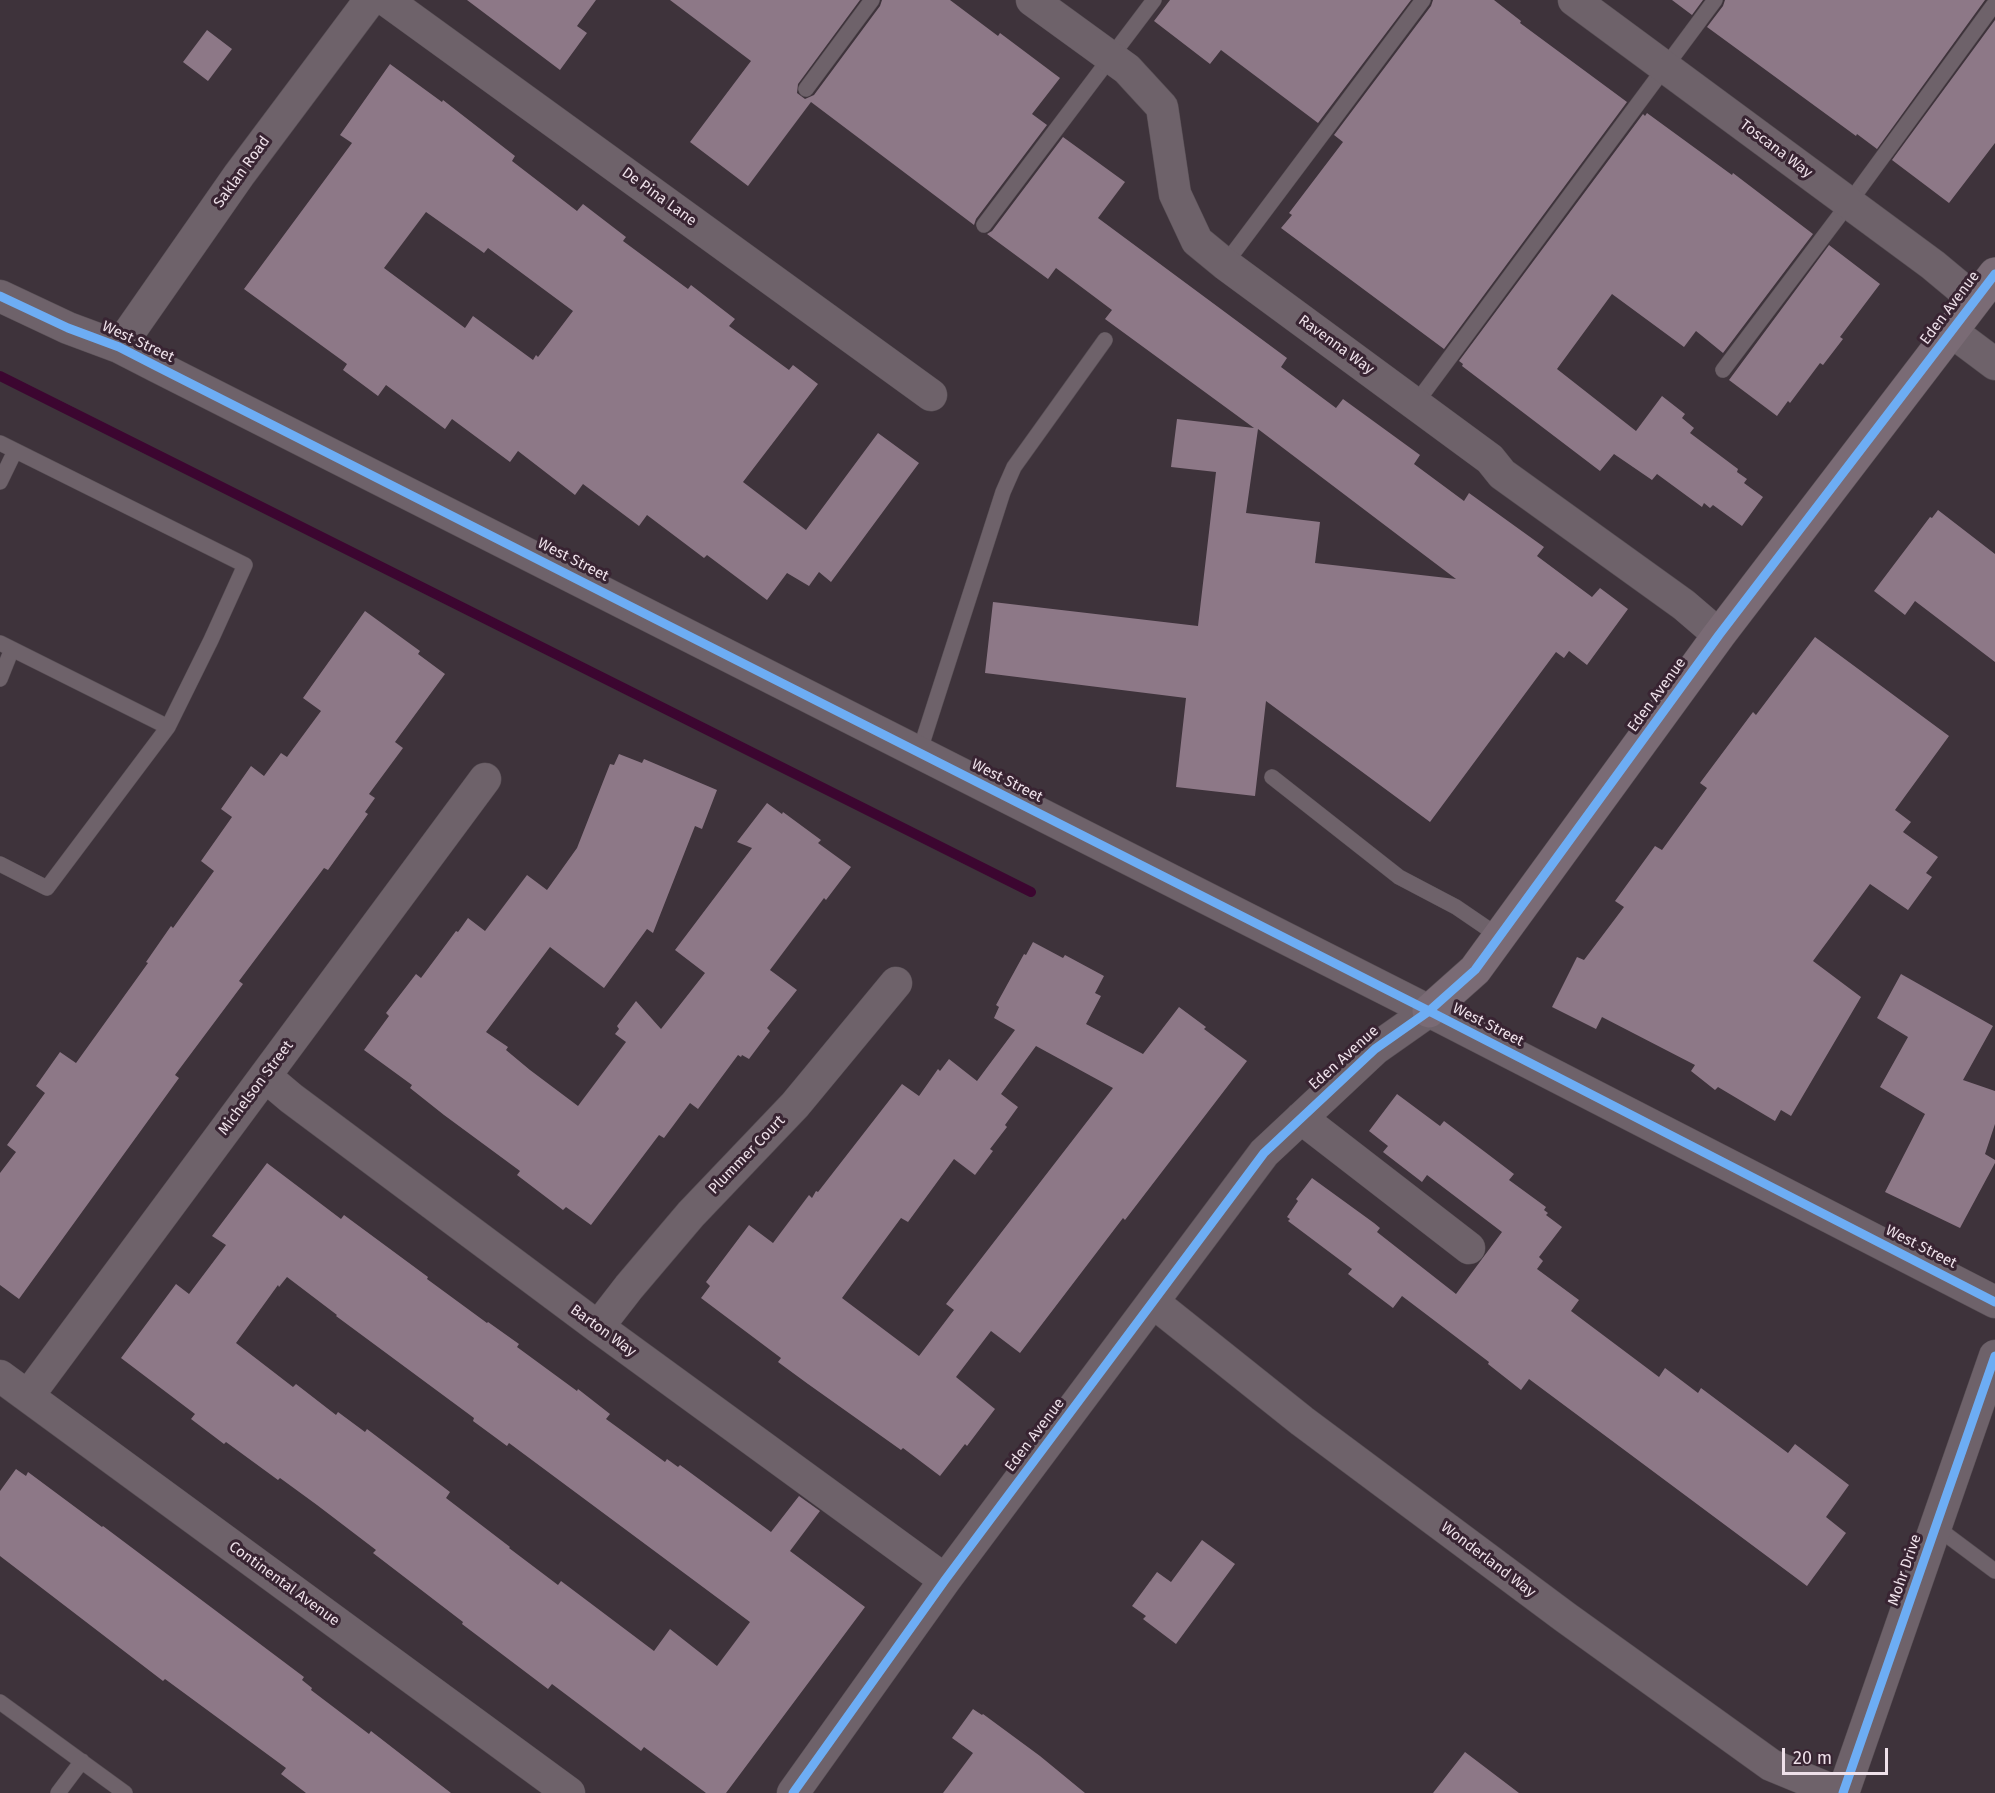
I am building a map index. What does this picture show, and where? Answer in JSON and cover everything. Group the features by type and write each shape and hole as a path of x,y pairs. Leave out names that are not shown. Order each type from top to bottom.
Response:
{"street":[{"name":"Saklan Road","path":"119,348 240,174 370,0"},
{"name":"De Pina Lane","path":"386,0 931,394"},
{"name":"Ravenna Way","path":"1032,0 1127,69 1162,107 1175,194 1197,241 1490,459 1502,474 1684,605 1719,635"},
{"name":"Toscana Way","path":"1575,0 1933,265 1975,300"},
{"name":"Eden Avenue","path":"793,1793 945,1580 1264,1153 1375,1049 1429,1011 1475,969 1719,635 1995,274"},
{"name":"West Street","path":"0,296 68,328 119,348 1429,1011 1995,1302"},
{"path":"1951,332 1995,364"},
{"name":"Michelson Street","path":"28,1396 485,779"},
{"name":"Plummer Court","path":"598,1327 628,1287 691,1214 795,1105 896,983"},
{"name":"Barton Way","path":"265,1076 291,1098 598,1327 945,1580"},
{"path":"1301,1118 1469,1248"},
{"name":"Wonderland Way","path":"1153,1302 1302,1421 1612,1651 1771,1765 1841,1793"},
{"name":"Mohr Drive","path":"1841,1793 1995,1356"},
{"name":"Continental Avenue","path":"0,1376 569,1793"}],"lane":[{"path":"806,89 872,0"},
{"path":"984,225 1154,0"},
{"path":"1225,264 1423,0"},
{"path":"1416,403 1715,0"},
{"path":"1723,370 1993,6"},
{"path":"919,753 1014,467 1105,340"},
{"path":"0,443 245,565 168,727 47,888 0,864"},
{"path":"0,482 15,451"},
{"path":"0,679 6,646 168,727"},
{"path":"1272,777 1399,877 1456,907 1500,937"},
{"path":"1936,1527 1995,1571"},
{"path":"0,1702 125,1793"},
{"path":"58,1793 82,1761"}],"building":[{"path":"467,0 596,0 577,26 587,33 560,70"},
{"path":"670,0 860,0 798,84 797,93 805,99 814,95 880,6 882,0 950,0 998,36 1000,33 1060,78 1032,114 1047,125 976,219 974,225 811,102 748,186 690,142 751,61"},
{"path":"1170,0 1411,0 1318,123 1221,50 1210,64 1154,21"},
{"path":"1433,0 1494,0 1521,21 1520,23 1627,102 1444,349 1281,228 1292,215 1289,213 1343,142 1334,135 1431,6"},
{"path":"1672,0 1703,0 1692,15"},
{"path":"1725,0 1985,0 1877,149 1707,27"},
{"path":"1995,20 1995,143 1949,203 1892,160"},
{"path":"207,30 232,49 208,81 183,62"},
{"path":"390,64 442,102 443,100 515,156 512,161 577,211 583,204 626,237 623,241 688,289 691,285 735,319 729,326 789,370 793,365 818,384 743,482 806,530 878,433 919,463 831,582 819,572 809,586 787,573 767,600 707,555 704,558 647,515 639,526 583,484 575,495 518,451 510,462 452,419 445,429 386,385 378,396 343,370 347,364 244,289 352,143 340,135","holes":["426,212 484,253 488,248 573,311 538,357 536,355 533,360 473,316 465,328 384,268"]},
{"path":"1647,113 1732,175 1733,173 1813,234 1723,353 1696,331 1684,347 1612,294 1557,369 1636,431 1662,396 1685,414 1682,418 1694,428 1690,433 1738,469 1737,472 1747,479 1744,483 1763,497 1742,526 1713,505 1710,508 1704,503 1702,507 1657,474 1652,480 1614,454 1600,471 1462,366 1463,364 1459,361 1643,114 1645,116"},
{"path":"1063,137 1125,182 1098,218 1287,358 1281,367 1336,408 1343,399 1420,455 1414,464 1464,501 1469,493 1544,547 1537,556 1592,597 1600,588 1628,609 1587,665 1569,651 1564,658 1556,652 1430,822 1266,701 1255,796 1176,787 1186,698 985,673 993,602 1198,626 1216,472 1171,467 1177,419 1254,428 1105,319 1112,310 1056,268 1048,279 987,234 992,231","holes":["1258,429 1456,579 1315,563 1320,522 1246,513"]},
{"path":"1829,245 1880,284 1840,337 1843,339 1823,365 1820,363 1790,403 1788,401 1777,416 1729,380"},
{"path":"1938,510 1995,554 1995,662 1915,601 1905,615 1874,591 1930,517 1932,518"},
{"path":"365,611 420,651 418,654 445,674 395,742 403,748 369,794 375,798 365,812 368,814 328,870 324,868 239,981 243,984 175,1075 179,1078 19,1299 0,1285 0,1173 16,1152 7,1145 45,1093 36,1086 60,1052 76,1063 148,963 146,962 171,926 173,928 214,871 201,861 232,817 221,809 251,766 264,776 281,753 287,757 321,711 303,698"},
{"path":"1815,637 1949,736 1895,810 1911,822 1903,832 1938,857 1926,873 1932,877 1908,910 1870,884 1813,961 1861,997 1791,1116 1781,1110 1775,1121 1718,1087 1715,1090 1691,1071 1695,1065 1602,1017 1596,1029 1552,1007 1577,957 1584,960 1624,907 1615,901 1655,846 1662,850 1707,788 1700,783 1753,712 1756,715"},
{"path":"619,754 642,763 644,759 717,790 702,829 695,826 653,933 647,929 604,988 550,947 486,1032 508,1047 506,1050 578,1106 626,1042 615,1034 619,1029 617,1026 636,1001 661,1029 705,973 675,950 752,848 737,842 767,803 821,840 818,843 851,867 826,900 824,898 770,970 797,990 767,1028 770,1031 749,1059 738,1055 698,1109 690,1103 664,1138 659,1135 591,1225 566,1207 563,1210 517,1175 520,1171 444,1115 410,1088 412,1085 364,1050 389,1016 386,1013 416,974 421,978 468,918 485,931 527,875 547,890 577,848 610,764 614,765"},
{"path":"1033,942 1063,958 1065,955 1104,976 1095,993 1101,996 1086,1024 1143,1054 1179,1007 1247,1061 1020,1353 991,1331 956,1377 995,1409 967,1446 965,1444 940,1476 778,1362 781,1358 701,1298 710,1286 706,1282 749,1225 773,1243 809,1195 812,1198 816,1191 818,1192 902,1084 919,1096 938,1069 940,1071 949,1059 977,1081 1015,1030 994,1018 999,1007 996,1005 1024,954 1026,955","holes":["1036,1046 1113,1088 946,1304 954,1310 919,1356 842,1298 901,1218 908,1222 954,1159 975,1175 993,1151 990,1149 1007,1127 1005,1125 1018,1107 1001,1094"]},
{"path":"1901,974 1993,1026 1963,1080 1995,1091 1995,1124 1985,1154 1995,1160 1995,1163 1960,1228 1885,1192 1925,1114 1880,1087 1908,1037 1877,1018"},
{"path":"1397,1094 1440,1126 1444,1121 1489,1155 1514,1174 1509,1180 1546,1207 1544,1210 1548,1213 1546,1215 1562,1227 1539,1257 1543,1261 1537,1269 1579,1300 1571,1311 1659,1377 1665,1368 1698,1393 1701,1388 1788,1453 1795,1444 1849,1485 1826,1517 1846,1533 1807,1586 1529,1379 1521,1390 1488,1364 1489,1362 1402,1296 1393,1308 1348,1274 1352,1269 1288,1221 1290,1219 1287,1217 1298,1201 1296,1199 1312,1178 1374,1223 1380,1228 1377,1232 1456,1294 1502,1232 1427,1175 1422,1182 1383,1152 1388,1146 1369,1131"},
{"path":"267,1163 341,1219 344,1215 428,1277 427,1279 519,1344 517,1347 610,1414 606,1419 665,1462 667,1459 678,1467 680,1465 771,1532 799,1496 820,1511 790,1551 865,1607 726,1793 706,1793 644,1747 641,1751 552,1684 548,1689 462,1624 463,1622 373,1553 376,1550 317,1505 226,1442 224,1444 191,1419 195,1414 121,1358 176,1284 189,1294 226,1245 212,1236","holes":["287,1277 474,1418 473,1421 507,1446 509,1443 750,1622 717,1666 670,1629 654,1651 561,1581 558,1585 509,1548 446,1498 450,1492 367,1429 365,1432 338,1412 336,1415 296,1384 293,1387 236,1343 278,1285 279,1287"]},
{"path":"16,1469 26,1476 28,1472 103,1526 304,1677 302,1680 312,1688 311,1690 369,1734 371,1731 451,1793 306,1793 281,1774 286,1768 165,1679 163,1681 0,1556 0,1491"},
{"path":"1202,1540 1235,1564 1176,1644 1143,1619 1146,1616 1132,1606 1157,1572 1171,1582"},
{"path":"973,1709 1040,1756 1085,1793 943,1793 973,1753 952,1738"},
{"path":"1465,1752 1519,1793 1433,1793"}],"waterway":[{"path":"0,376 1031,892"}],"cycle path":[{"path":"793,1793 945,1580 1264,1153 1375,1049 1429,1011 1475,970 1719,635 1995,274"},
{"path":"0,296 68,328 119,347 1429,1011 1995,1302"},
{"path":"1843,1793 1995,1356"}]}
